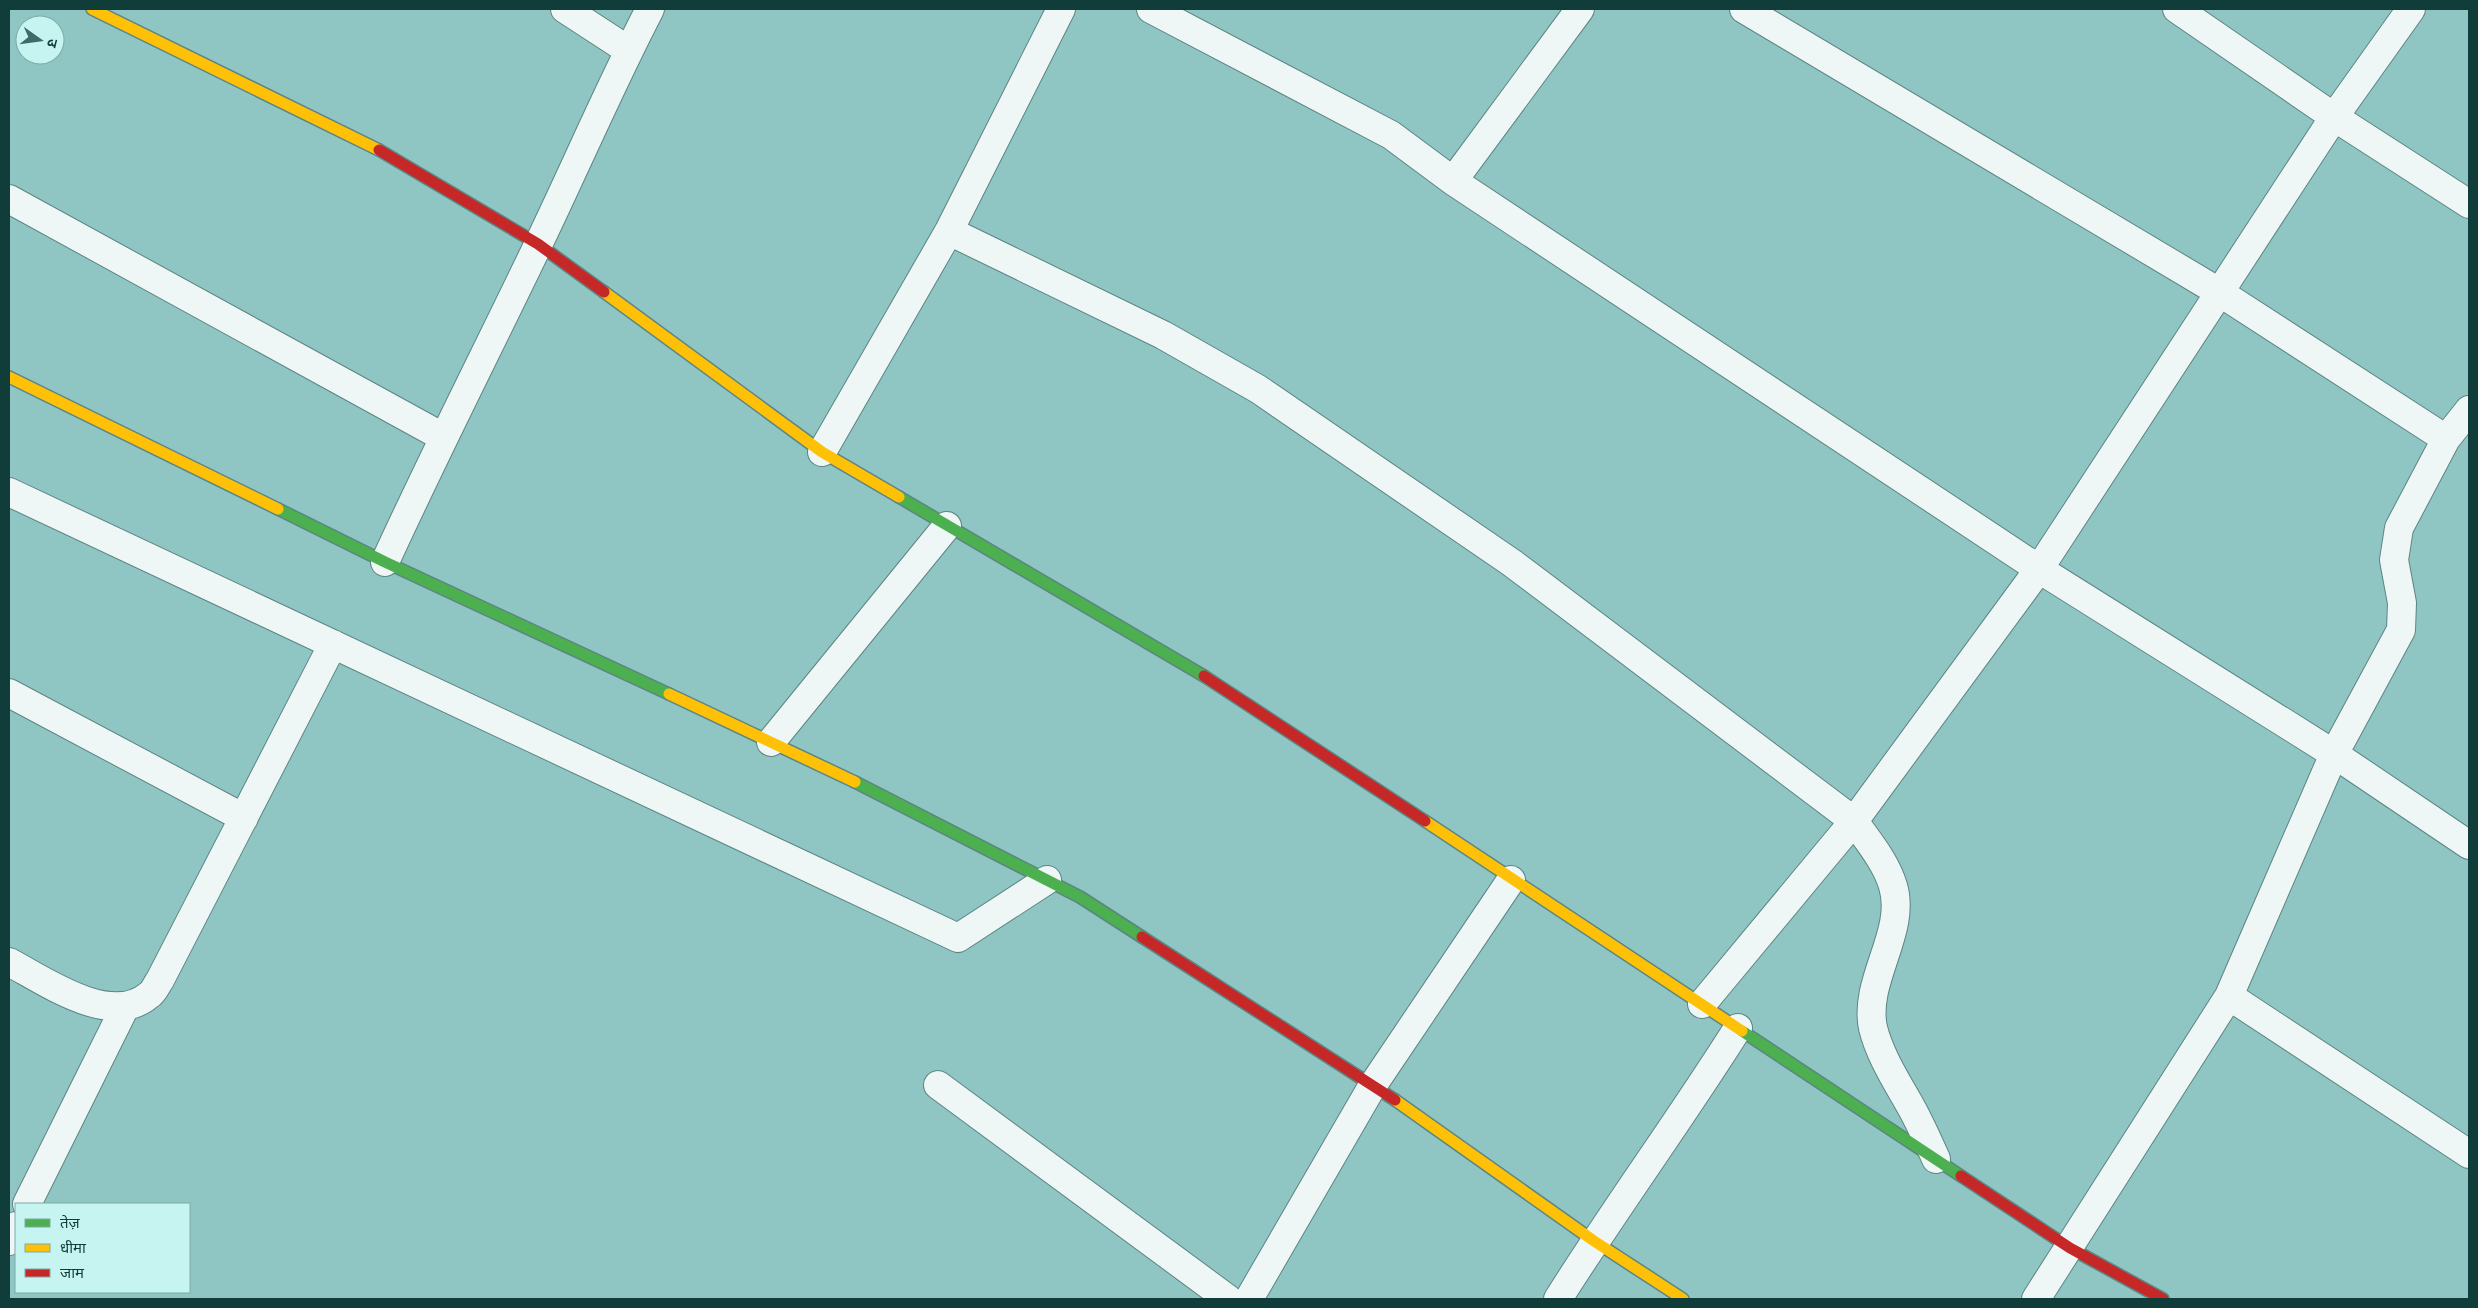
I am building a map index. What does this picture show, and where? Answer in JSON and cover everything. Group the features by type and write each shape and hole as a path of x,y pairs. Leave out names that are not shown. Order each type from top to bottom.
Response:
{"street":[{"path":"92,9 394,157 538,244 822,452 1206,677 2070,1248 2163,1299"},
{"path":"565,9 628,50"},
{"path":"385,562 442,437 538,244 628,50 650,9"},
{"path":"822,452 949,231 1061,9"},
{"path":"1151,9 1391,135 1453,181 2038,569 2334,754 2469,845"},
{"path":"1453,181 1580,9"},
{"path":"1744,9 2219,292 2446,439"},
{"path":"2177,9 2334,117 2469,204"},
{"path":"1702,1004 1854,821 2038,569 2334,117 2411,9"},
{"path":"9,199 442,437"},
{"path":"949,231 1163,335 1258,389 1512,563 1854,821 1880,858 1894,887 1895,915 1875,985 1872,1007 1873,1028 1883,1057 1913,1110 1936,1158"},
{"path":"9,377 385,562 828,768 1080,897 1373,1085 1594,1241 1683,1299"},
{"path":"2036,1299 2229,996 2334,754 2401,630 2402,603 2394,560 2400,528 2446,439 2469,410"},
{"path":"9,492 958,938 1046,880"},
{"path":"772,742 947,526"},
{"path":"9,962 70,994 101,1006 126,1007 150,995 160,980 333,644"},
{"path":"9,693 244,818"},
{"path":"1249,1299 1373,1085 1511,880"},
{"path":"2229,996 2469,1154"},
{"path":"28,1203 126,1007"},
{"path":"1558,1299 1594,1241 1696,1095 1738,1028"},
{"path":"938,1085 1228,1299"}],"traffic: fast":[{"path":"899,497 1204,676"},
{"path":"278,509 385,562 669,694"},
{"path":"855,782 1080,897 1142,937"},
{"path":"1742,1031 1961,1176"}],"traffic: slow":[{"path":"92,9 379,150"},
{"path":"604,292 822,452 899,497"},
{"path":"9,377 278,509"},
{"path":"669,694 855,782"},
{"path":"1425,821 1742,1031"},
{"path":"1395,1100 1594,1241 1683,1299"}],"traffic: jam":[{"path":"379,150 538,244 604,292"},
{"path":"1204,676 1425,821"},
{"path":"1142,937 1395,1100"},
{"path":"1961,1176 2070,1248 2163,1299"}]}
